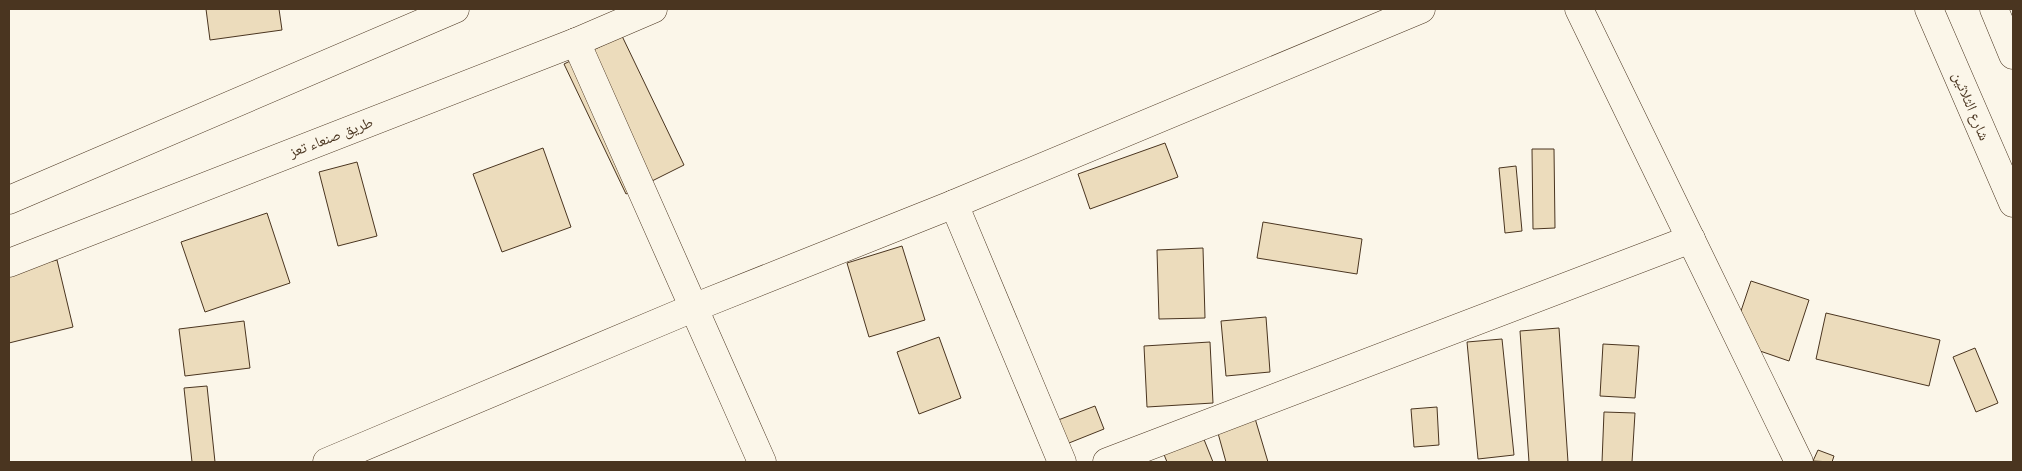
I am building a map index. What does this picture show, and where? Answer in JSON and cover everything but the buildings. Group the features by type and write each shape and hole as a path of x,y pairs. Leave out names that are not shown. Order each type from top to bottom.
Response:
{"main road":[{"path":"9,200 420,16 455,9"},
{"name":"طريق صنعاء تعز","path":"9,263 576,42 653,9"},
{"path":"327,462 694,308 954,204 1421,9"},
{"path":"1579,9 1799,462"},
{"name":"شارع الثلاثين","path":"1930,9 2013,204"},
{"path":"1994,9 2013,55"},
{"path":"576,42 762,462"},
{"path":"954,204 1062,462"},
{"path":"1107,462 1691,239"}]}
